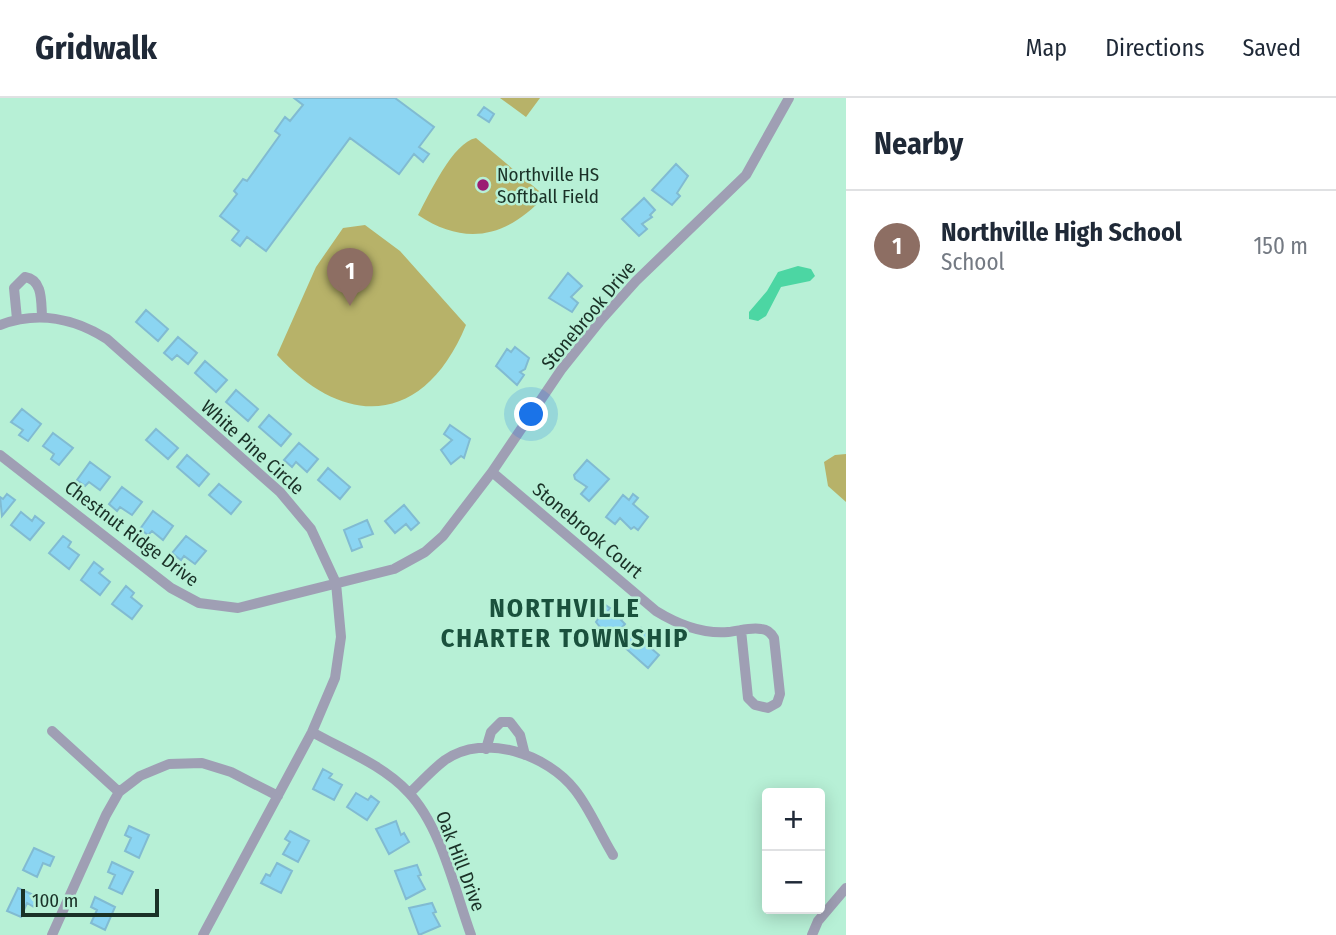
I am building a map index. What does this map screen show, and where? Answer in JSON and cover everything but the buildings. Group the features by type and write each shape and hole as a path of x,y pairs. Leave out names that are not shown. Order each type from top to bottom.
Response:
{"street":[{"name":"Stonebrook Drive","path":"336,583 394,569 425,552 443,536 492,472 561,370 601,320 636,281 746,175 789,98"},
{"path":"17,319 14,288 25,276 32,278 39,287 42,316"},
{"name":"White Pine Circle","path":"0,325 17,319 42,316 80,326 107,339 280,492 311,529 336,583 341,618 339,662 312,732 203,935"},
{"name":"Chestnut Ridge Drive","path":"0,455 171,588 199,603 238,608 336,583"},
{"name":"Stonebrook Court","path":"492,472 656,611 676,624 726,633 741,630 763,628 774,638 780,694 777,703 768,708 755,705 748,698 741,630"},
{"path":"486,748 491,732 501,722 510,722 520,735 525,755"},
{"path":"52,731 119,792"},
{"name":"Oak Hill Drive","path":"312,732 378,768 410,793 433,829 471,935"},
{"path":"410,793 446,760 495,747 525,755 546,765 569,783 612,855"},
{"path":"52,935 119,792 155,768 202,763 231,772 278,796"},
{"path":"812,935 818,920 846,888"}],"shaded area":[{"path":"500,98 540,98 526,117"},
{"name":"Northville HS Softball Field","path":"476,138 545,196 516,221 485,233 453,231 418,215 450,159 467,142"},
{"path":"365,225 400,251 466,325 449,358 429,382 407,398 382,406 357,405 330,396 304,380 277,355 316,267 343,228"},
{"path":"798,266 811,269 815,276 810,281 781,287 766,316 758,321 749,319 749,312 767,291 778,272"},
{"path":"846,454 846,502 828,486 824,462 835,455"}],"place":[{"name":"Northville HS Softball Field","path":"483,185"},
{"name":"Northville High School","path":"350,306"}],"district":[{"name":"NORTHVILLE CHARTER TOWNSHIP","path":"565,623"}]}
